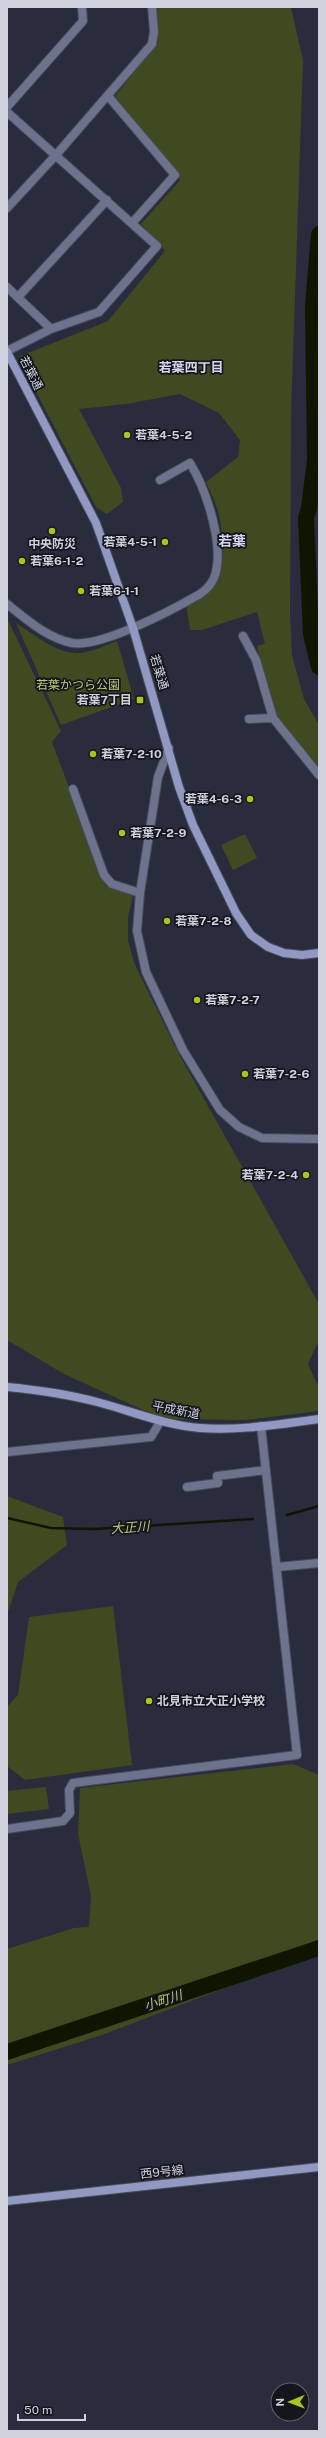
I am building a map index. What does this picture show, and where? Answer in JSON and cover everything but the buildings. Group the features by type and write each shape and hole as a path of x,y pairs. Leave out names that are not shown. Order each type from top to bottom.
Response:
{"street":[{"path":"7,106 83,21 82,7"},
{"path":"7,208 56,155 152,44 154,32 152,7"},
{"path":"108,96 174,175 133,222"},
{"path":"7,112 133,222 158,246 99,312 51,329 7,351"},
{"path":"18,297 107,200"},
{"path":"7,287 51,329"},
{"name":"若葉通","path":"7,351 96,523 133,628 169,748 179,787 193,825 236,912 251,935 268,947 284,953 302,955 319,953"},
{"path":"7,604 50,635 73,643 90,643 133,628 200,594 209,586 214,578 217,562 212,512 200,479 190,463 160,480"},
{"path":"243,636 256,660 273,718 319,775"},
{"path":"249,719 273,718"},
{"path":"169,748 158,777 140,893 138,931 146,972 183,1050 220,1110 239,1127 262,1138 319,1139"},
{"path":"73,789 104,875 112,884 140,893"},
{"name":"平成新道","path":"7,1387 58,1392 98,1402 160,1422 200,1428 261,1426 319,1419"},
{"path":"7,1452 151,1437 160,1422"},
{"path":"7,1829 63,1821 70,1813 69,1790 73,1783 297,1755 261,1426"},
{"path":"187,1487 218,1483 217,1476 266,1470"},
{"path":"277,1567 319,1563"},
{"name":"西9号線","path":"7,2201 319,2167"}],"green space":[{"path":"156,7 291,7 303,60 291,415 290,613 292,655 304,699 319,725 319,779 274,715 263,677 257,646 265,644 257,612 202,630 190,630 186,603 198,598 212,589 219,580 221,571 223,548 221,525 215,501 206,482 238,457 240,440 219,413 180,394 126,404 79,409 121,488 123,502 107,514 96,507 18,357 108,321 165,251 141,224 180,180 115,96 158,42"},
{"path":"7,618 61,731 52,742 106,886 133,895 128,917 128,941 135,965 180,1056 319,1304 319,1340 308,1364 319,1388 319,1411 246,1420 163,1419 64,1374 7,1340"},
{"name":"若葉かつら公園","path":"16,623 46,643 71,652 80,653 89,651 117,641 134,699 61,725"},
{"path":"245,834 257,858 233,870 221,845"},
{"path":"7,1496 63,1517 67,1545 18,1582 7,1615"},
{"path":"113,1606 132,1765 25,1780 7,1766 7,1707 18,1695 29,1617"},
{"path":"293,1764 319,1775 319,1956 238,1983 102,2035 7,2065 7,1949 74,1928 89,1927 91,1896 78,1834 80,1788"},
{"path":"46,1787 49,1809 7,1814 7,1791"}],"waterway":[{"name":"小町川","path":"319,234 313,306 315,460 309,508 306,518 311,634 319,667"},
{"name":"大正川","path":"287,1515 319,1506"},
{"name":"大正川","path":"7,1518 51,1528 95,1529 253,1519"},
{"name":"小町川","path":"7,2052 319,1948"}],"place":[{"name":"若葉4-5-2","path":"127,435"},
{"name":"中央防災","path":"52,531"},
{"name":"若葉4-5-1","path":"165,542"},
{"name":"若葉6-1-2","path":"22,561"},
{"name":"若葉6-1-1","path":"81,591"},
{"name":"若葉7丁目","path":"140,700"},
{"name":"若葉7-2-10","path":"93,754"},
{"name":"若葉4-6-3","path":"250,799"},
{"name":"若葉7-2-9","path":"122,833"},
{"name":"若葉7-2-8","path":"167,921"},
{"name":"若葉7-2-7","path":"197,1000"},
{"name":"若葉7-2-6","path":"245,1074"},
{"name":"若葉7-2-4","path":"306,1175"},
{"name":"北見市立大正小学校","path":"149,1701"}],"district":[{"name":"若葉四丁目","path":"191,367"},
{"name":"若葉","path":"232,541"}]}
